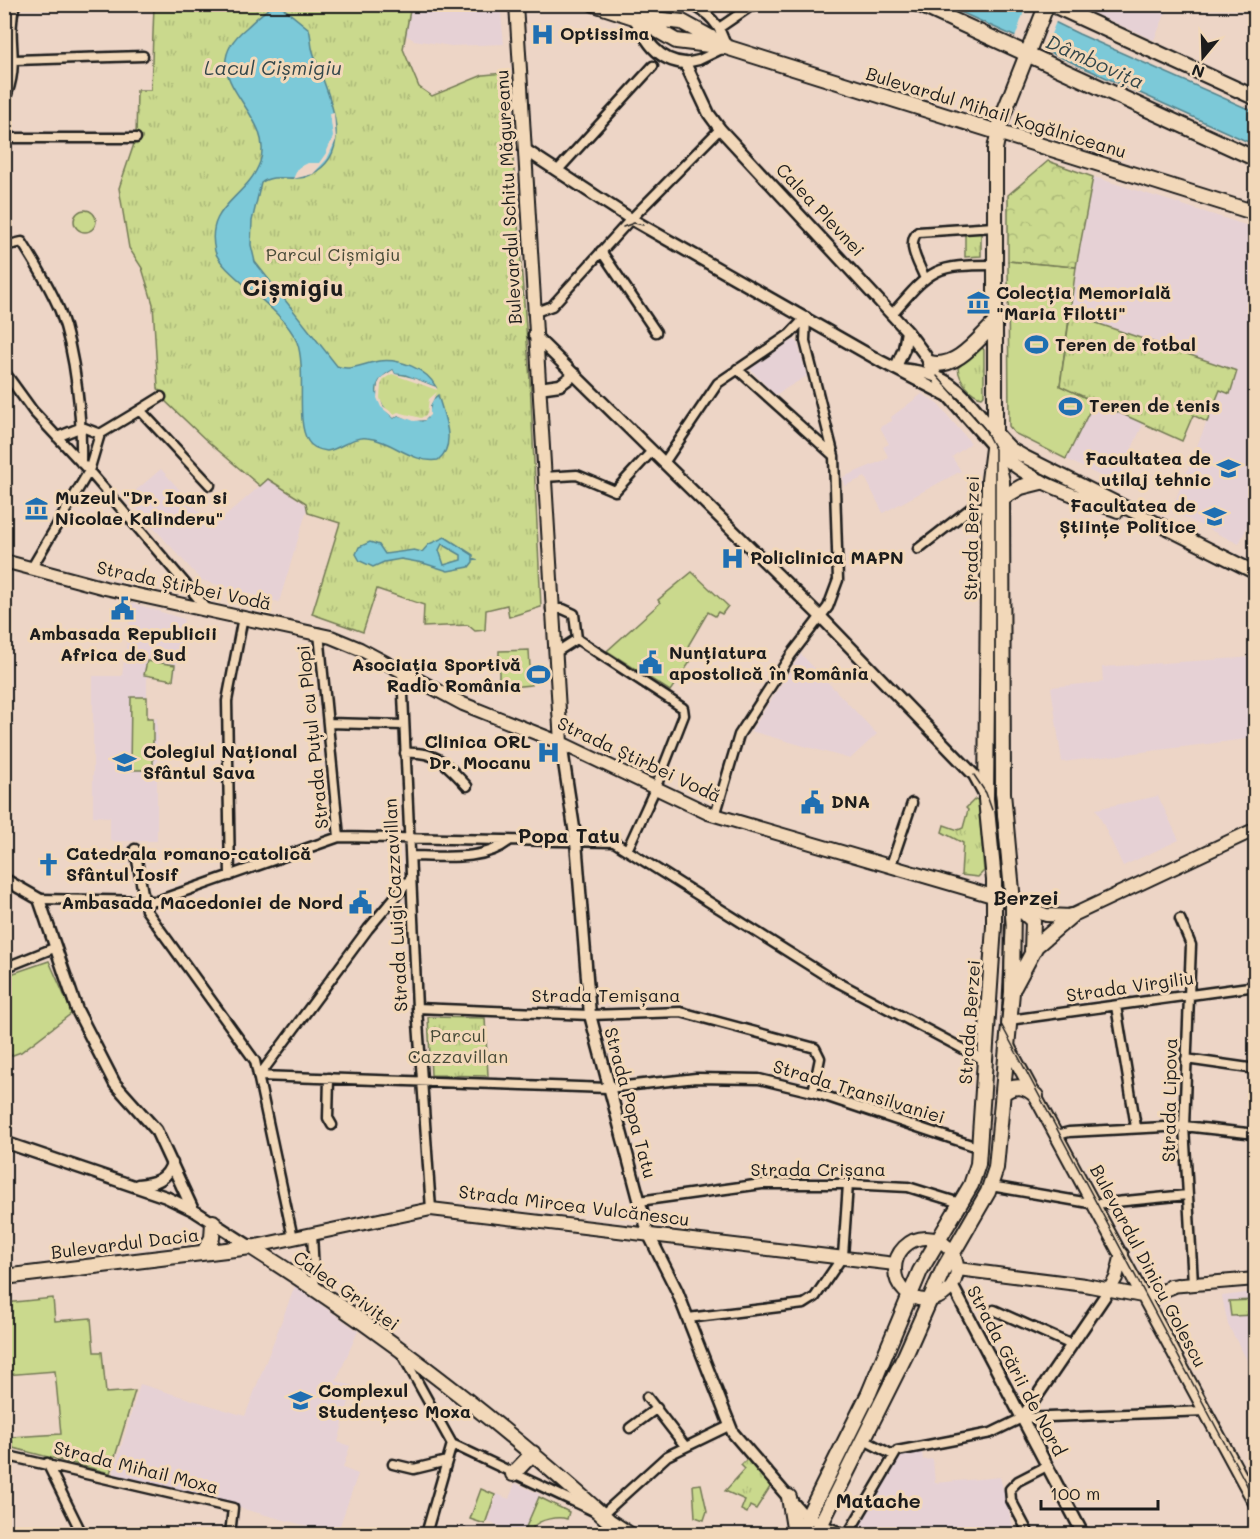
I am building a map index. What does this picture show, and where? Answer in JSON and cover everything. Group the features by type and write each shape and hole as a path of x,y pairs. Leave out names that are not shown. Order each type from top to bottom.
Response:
{"main road":[{"name":"Bulevardul Schitu Măgureanu","path":"516,4 534,335 561,743"},
{"path":"594,4 634,17"},
{"path":"918,4 1029,49 1256,159"},
{"path":"995,449 994,226 997,132 1047,7 1256,98"},
{"name":"Bulevardul Mihail Kogălniceanu","path":"634,17 675,41 726,47 1252,212"},
{"name":"Bulevardul Mihail Kogălniceanu","path":"634,17 682,22 726,47"},
{"path":"930,363 939,365 950,363 995,323"},
{"name":"Calea Plevnei","path":"995,432 1017,453 1256,573"},
{"name":"Calea Plevnei","path":"995,449 1011,465 1041,482 1161,526"},
{"name":"Strada Berzei","path":"819,1529 905,1356 953,1251 991,1186 996,1168 1012,992 1013,902 1003,806 1002,482 995,449"},
{"name":"Strada Berzei","path":"797,1534 808,1517 869,1394 909,1295 937,1239 974,1178 980,1148 994,896 986,799 981,777 989,480 995,449"},
{"path":"1002,498 1021,487 1041,482"},
{"name":"Strada Știrbei Vodă","path":"4,561 319,633 360,649 463,704 561,743 715,816 891,865 1013,902 1041,914 1071,916 1256,829"},
{"path":"1013,902 1033,921 1031,953"},
{"path":"1012,992 1031,953 1049,932 1071,916"},
{"name":"Bulevardul Dinicu Golescu","path":"1007,1044 1256,1505"},
{"path":"1003,1093 1015,1087 1022,1087 1036,1096"},
{"name":"Strada Mircea Vulcănescu","path":"251,1247 431,1209 843,1256 895,1264"},
{"path":"204,1252 212,1238 213,1222"},
{"path":"920,1238 937,1239 953,1251 958,1269 952,1287 938,1298 929,1300 909,1295 898,1282 895,1264 898,1255 911,1241 920,1238"},
{"name":"Bulevardul Dacia","path":"4,1277 251,1247"},
{"name":"Calea Griviței","path":"251,1247 315,1290 495,1422 623,1531"},
{"path":"1111,1290 1122,1254"},
{"path":"958,1269 1155,1294 1177,1285 1256,1279"},
{"path":"1111,1290 1125,1280 1129,1269"},
{"path":"513,1474 533,1453"},
{"path":"789,1497 797,1534"}],"street":[{"path":"656,5 634,17 657,52 670,60 686,63 699,60 726,47 719,28 709,15 689,4"},
{"path":"719,28 754,4"},
{"path":"4,17 15,7"},
{"path":"4,101 13,78 15,60 9,48 15,7"},
{"path":"15,60 143,56"},
{"name":"Calea Plevnei","path":"686,63 709,114 720,129 907,331 930,363 948,396 995,449"},
{"path":"557,171 653,66"},
{"path":"533,313 552,306 627,223 720,129"},
{"path":"4,138 136,138"},
{"name":"Calea Plevnei","path":"524,149 627,223 643,225 895,369 948,396"},
{"path":"1252,212 1255,195"},
{"path":"925,279 912,246 912,240 918,232 994,226"},
{"path":"5,244 22,242 50,290 64,326 82,427 81,463"},
{"path":"601,251 656,332"},
{"path":"892,314 925,279 949,266 995,265"},
{"path":"664,463 718,383 790,334 806,317"},
{"path":"715,816 739,735 791,656 821,617 833,598 838,580 834,456 805,341 806,317"},
{"path":"907,331 904,349 895,369 937,376"},
{"path":"534,335 981,777 1003,774"},
{"path":"737,369 834,456"},
{"path":"4,371 33,411 89,471 208,609"},
{"path":"539,388 560,385 575,374"},
{"name":"Calea Plevnei","path":"937,376 952,383 995,432"},
{"path":"31,569 89,471 100,434 161,397"},
{"path":"140,410 210,485"},
{"path":"57,437 82,427 100,434"},
{"path":"544,477 577,475 615,491 652,451"},
{"path":"918,549 971,508 988,507"},
{"path":"551,609 563,609 574,614 577,639"},
{"path":"230,876 226,702 243,617"},
{"name":"Strada Puțul cu Plopi","path":"319,633 339,837"},
{"path":"555,653 577,639"},
{"path":"577,639 683,708 684,715 655,789 628,848"},
{"name":"Strada Luigi Cazzavillan","path":"402,672 417,1008 431,1209"},
{"path":"328,723 404,725"},
{"name":"Strada Popa Tatu","path":"561,743 576,841 590,1015 648,1233 688,1318 729,1426 738,1441 819,1529"},
{"path":"405,753 420,752 437,757 467,786"},
{"path":"891,865 912,803"},
{"path":"4,879 39,899 143,903 169,898 339,837 614,842 628,848 828,977 986,1060"},
{"path":"411,856 470,855 495,849 508,841"},
{"path":"135,849 143,903 147,912 253,1056 293,1238"},
{"path":"259,1076 368,929 411,878"},
{"path":"39,899 69,991 107,1070 124,1096 156,1130 193,1210"},
{"name":"Strada Lipova","path":"1180,919 1191,945 1184,1126 1193,1283"},
{"path":"4,968 54,948"},
{"name":"Strada Virgiliu","path":"1009,1020 1256,986"},
{"path":"1116,1006 1136,1127"},
{"name":"Strada Temișana","path":"417,1008 590,1015 690,1013 812,1047 818,1051 820,1058 813,1092"},
{"path":"1186,1059 1256,1069"},
{"name":"Strada Transilvaniei","path":"259,1076 608,1088 722,1077 759,1078 813,1092 980,1148"},
{"path":"329,1078 328,1118 332,1125"},
{"path":"1057,1135 1136,1127 1184,1126 1256,1134"},
{"name":"Calea Griviței","path":"4,1142 135,1186 193,1210 251,1247"},
{"path":"135,1186 154,1183 166,1176 172,1163"},
{"name":"Strada Crișana","path":"639,1201 762,1184 848,1184 900,1186 960,1203"},
{"path":"688,1318 810,1301 820,1292 843,1256 848,1184"},
{"path":"991,1186 1095,1204 1187,1195"},
{"path":"312,1234 315,1290"},
{"name":"Strada Gării de Nord","path":"952,1287 1083,1534"},
{"path":"819,1529 847,1534 893,1455 901,1449 997,1432 1022,1418 1111,1290"},
{"path":"994,1310 1072,1345"},
{"path":"400,1351 452,1444 602,1515 664,1458 729,1426"},
{"path":"647,1397 685,1446"},
{"path":"630,1428 657,1408"},
{"path":"1022,1418 1206,1411"},
{"path":"864,1440 893,1455"},
{"path":"426,1534 452,1444"},
{"name":"Strada Mihail Moxa","path":"4,1455 47,1463 233,1508 230,1534"},
{"path":"393,1464 414,1468 447,1461"},
{"path":"47,1463 82,1534"},
{"path":"1029,1534 1011,1500 1010,1489 1018,1481 1047,1466"},
{"path":"596,1534 623,1531"}],"shaded area":[{"path":"500,4 504,44 451,46 414,40 404,34 411,5"},
{"path":"1075,5 1169,5 1154,40"},
{"path":"1047,162 1255,228 1255,510 1239,544 1171,511 1207,421 1193,415 1182,441 1143,424 1116,484 1014,433 1009,426 1007,195"},
{"path":"793,340 797,341 807,376 775,395 750,369"},
{"path":"922,394 936,402 971,443 952,457 961,471 883,513 865,477 844,486 843,477 889,458 883,447 889,444 880,427 892,421 891,417"},
{"path":"161,469 213,527 268,479 308,506 279,602 201,580 127,498"},
{"name":"Colegiul Național Sfântul Sava","path":"132,603 184,619 174,680 147,676 147,718 157,718 157,841 110,841 110,817 93,816 93,676 122,676"},
{"path":"801,654 877,734 850,759 751,731"},
{"path":"1255,657 1255,738 1062,762 1051,687 1103,682 1102,667"},
{"path":"1158,796 1179,840 1123,866 1096,809"},
{"name":"Complexul Studențesc Moxa","path":"295,1286 358,1331 336,1381 353,1386 338,1442 350,1446 343,1468 358,1474 337,1534 113,1474 140,1384 245,1416"},
{"path":"1255,1292 1255,1375 1228,1325 1222,1296"},
{"path":"922,1452 923,1460 933,1459 935,1483 1000,1477 1015,1534 851,1534 899,1454"},
{"path":"515,1483 540,1494 522,1534 488,1522 497,1494 509,1499"}],"green space":[{"name":"Parcul Cișmigiu","path":"154,5 411,5 403,49 419,87 432,96 483,75 504,73 530,380 541,607 509,617 507,605 486,610 485,630 475,631 468,625 423,627 424,605 377,589 363,632 312,614 340,523 308,513 306,503 268,479 260,486 206,440 161,397 158,388 153,304 142,268 129,248 119,188 136,138 137,90 151,90"},
{"path":"1048,161 1093,177 1076,267 1008,261 1008,195"},
{"path":"85,210 93,213 96,221 93,229 85,232 77,229 74,221 77,213"},
{"path":"981,232 981,256 965,257 965,233"},
{"path":"1008,261 1076,267 1060,385 1094,402 1066,459 1014,433 1009,426"},
{"path":"1070,314 1237,371 1230,394 1220,390 1207,422 1193,415 1182,441 1060,386"},
{"path":"981,346 984,350 984,395 982,397 973,393 966,386 960,377 958,368"},
{"path":"692,572 728,606 722,614 718,612 715,616 708,612 688,646 697,652 670,691 607,651 660,603 658,600"},
{"path":"529,650 531,685 499,688 499,651"},
{"path":"147,661 175,665 173,680 144,675"},
{"path":"131,697 147,697 147,718 153,718 153,770 130,770"},
{"path":"975,799 978,800 984,871 978,877 961,875 963,843 942,832 944,825 958,830 963,828 968,810 966,808"},
{"path":"49,961 72,1013 21,1052 5,1058 5,976"},
{"name":"Parcul Cazzavillan","path":"428,1017 485,1018 488,1076 431,1075"},
{"path":"53,1298 55,1321 91,1318 94,1352 102,1352 106,1393 135,1391 110,1473 13,1448 12,1437 61,1434 55,1371 5,1375 5,1303"},
{"path":"1255,1300 1255,1315 1231,1316 1229,1301"},
{"path":"747,1459 772,1484 756,1509 750,1506 747,1513 741,1510 745,1500 725,1491 745,1469 741,1465"},
{"path":"701,1484 707,1511 704,1520 695,1517 693,1485"},
{"path":"481,1489 495,1495 485,1524 470,1519"},
{"path":"539,1497 569,1512 567,1519 544,1520 533,1527 535,1533 540,1534 523,1534"}],"water":[{"name":"Lacul Cișmigiu","path":"275,5 283,8 309,29 312,48 334,116 336,134 334,150 325,164 310,175 298,178 272,178 261,183 252,221 251,245 255,262 337,366 347,368 379,361 395,361 412,366 432,381 436,387 405,375 395,374 393,370 379,382 377,394 383,406 394,418 398,415 422,421 427,418 432,400 438,395 448,438 444,454 438,460 419,459 385,443 367,438 356,439 327,451 312,445 304,432 302,421 301,366 297,342 279,316 228,270 215,251 213,235 216,223 228,203 254,175 260,162 262,144 257,126 229,78 226,62 230,46 246,28"},
{"name":"Dâmbovița","path":"945,5 1020,5 1079,34 1255,112 1255,145"},
{"path":"445,537 473,555 473,562 469,567 448,571 401,559 373,567 360,561 356,554 359,547 370,542 379,545 385,554 414,550 422,552 429,544","holes":["442,544 461,555 461,560 444,565 439,550"]}],"pier":[{"path":"1026,5 1057,19 1044,52 1015,38"},
{"path":"334,113 336,140 327,159 313,174 293,179 298,168 308,163 319,163 326,153 333,137 330,114"},
{"path":"393,370 395,374 413,378 436,387 437,390 392,374 384,379 381,385 380,398 383,406 394,414 398,412 421,418 427,414 429,399 437,392 430,406 430,415 425,420 414,421 398,415 394,418 381,407 377,398 378,384 382,377"}],"tram line":[{"path":"623,227 634,223 643,225"},
{"path":"937,376 984,428 995,449 995,789 1006,925 1001,1024 1256,1502"},
{"path":"974,775 986,793 992,810"}],"place":[{"name":"Optissima","path":"542,34"},
{"name":"Colecția Memorială \"Maria Filotti\"","path":"978,303"},
{"name":"Teren de fotbal","path":"1037,345"},
{"name":"Teren de tenis","path":"1071,406"},
{"name":"Facultatea de utilaj tehnic","path":"1229,469"},
{"name":"Muzeul \"Dr. Ioan si Nicolae Kalinderu\"","path":"37,508"},
{"name":"Facultatea de Științe Politice","path":"1214,516"},
{"name":"Policlinica MAPN","path":"732,558"},
{"name":"Ambasada Republicii Africa de Sud","path":"123,608"},
{"name":"Nunțiatura apostolică în România","path":"651,663"},
{"name":"Asociația Sportivă Radio România","path":"539,675"},
{"name":"Clinica ORL Dr. Mocanu","path":"549,752"},
{"name":"Colegiul Național Sfântul Sava","path":"125,762"},
{"name":"DNA","path":"813,802"},
{"name":"Catedrala romano-catolică Sfântul Iosif","path":"48,864"},
{"name":"Ambasada Macedoniei de Nord","path":"361,903"},
{"name":"Complexul Studențesc Moxa","path":"300,1401"}],"district":[{"name":"Cișmigiu","path":"293,288"},
{"name":"Popa Tatu","path":"569,836"},
{"name":"Berzei","path":"1026,898"},
{"name":"Matache","path":"878,1501"}]}
